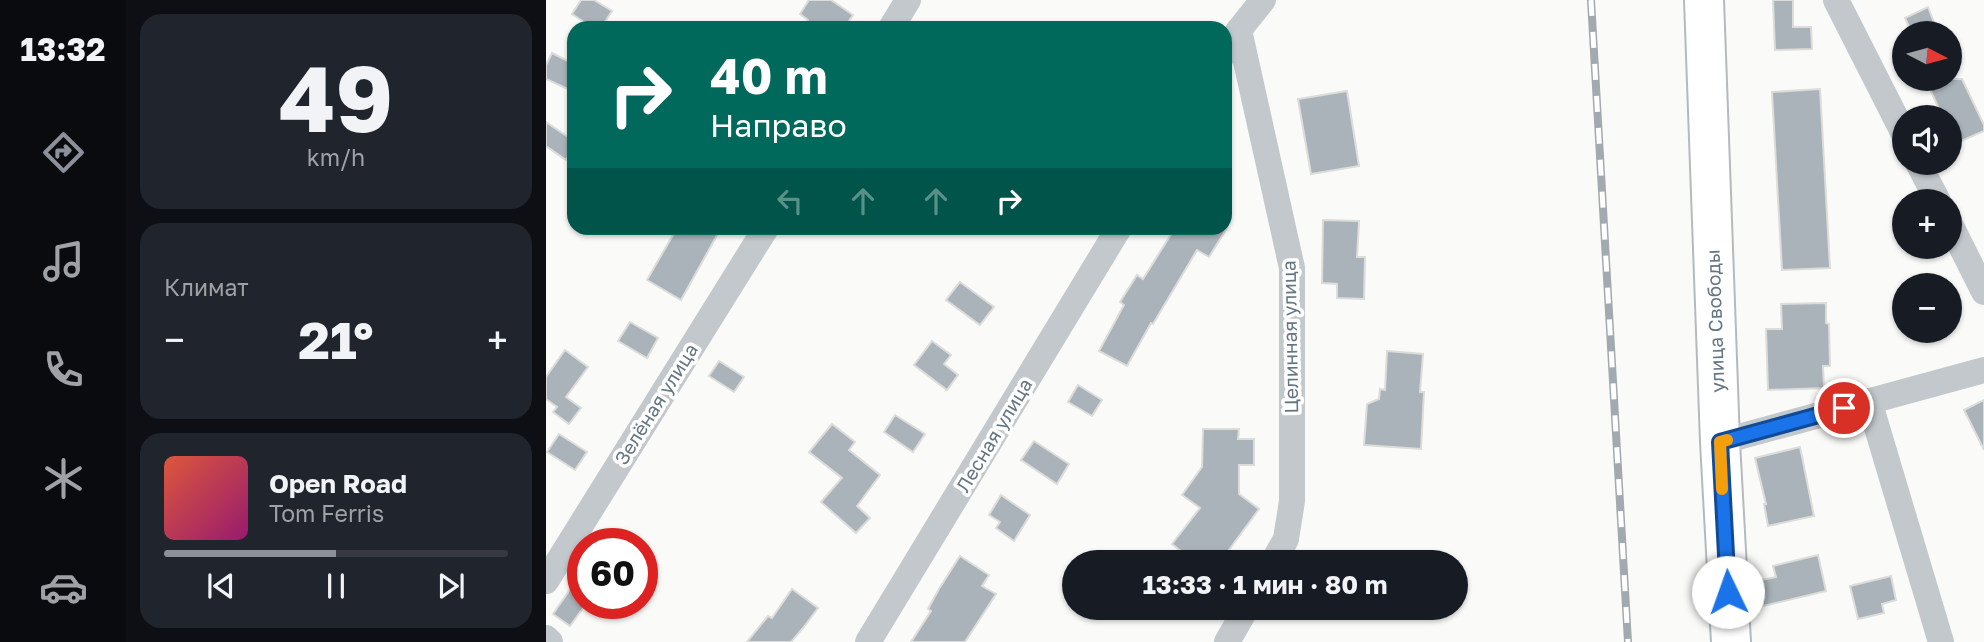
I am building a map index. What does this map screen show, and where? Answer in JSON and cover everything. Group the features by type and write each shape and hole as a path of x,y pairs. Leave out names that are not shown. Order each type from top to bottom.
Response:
{"main road":[{"name":"улица Свободы","path":"1704,0 1720,442 1731,642"}],"street":[{"path":"895,21 908,0"},
{"path":"1232,42 1263,0"},
{"path":"1836,0 1892,110"},
{"name":"Целинная улица","path":"1239,30 1292,268 1292,501 1286,539 1280,550"},
{"name":"Зелёная улица","path":"546,581 762,235"},
{"name":"Лесная улица","path":"868,642 1115,235"},
{"path":"1962,248 1984,292"},
{"path":"1720,442 1984,370"},
{"path":"1869,401 1941,642"},
{"path":"1227,642 1240,620"},
{"path":"546,638 550,642"}],"building":[{"path":"581,0 594,0 612,11 606,21 582,21 572,14"},
{"path":"809,0 831,0 853,15 849,21 807,21 800,14"},
{"path":"1773,0 1793,0 1793,27 1811,27 1812,49 1775,50"},
{"path":"1928,7 1933,21 1906,21 1905,18"},
{"path":"552,53 567,60 567,89 546,79 546,65"},
{"path":"1962,79 1984,125 1984,131 1962,141 1962,105 1937,105 1931,91 1962,91"},
{"path":"1820,89 1830,268 1782,270 1772,92"},
{"path":"1347,91 1359,166 1311,174 1298,99"},
{"path":"546,122 567,136 567,158 566,160 546,146"},
{"path":"1323,220 1359,221 1357,257 1365,257 1364,299 1337,298 1337,284 1322,283"},
{"path":"673,235 717,235 681,300 647,280"},
{"path":"1171,235 1223,235 1209,257 1197,250 1127,366 1099,351 1124,305 1120,302 1137,275 1143,279"},
{"path":"960,282 994,307 980,325 946,300"},
{"path":"1826,303 1830,366 1823,366 1824,388 1768,390 1766,329 1782,329 1781,304"},
{"path":"630,322 658,338 647,358 618,341"},
{"path":"932,341 951,355 944,364 958,375 947,390 914,365"},
{"path":"565,350 588,367 566,397 581,408 569,424 553,412 557,407 546,399 546,377"},
{"path":"1387,351 1423,354 1420,392 1424,392 1421,449 1364,445 1367,404 1379,399 1380,389 1385,390"},
{"path":"719,361 744,377 734,392 709,376"},
{"path":"1078,385 1102,400 1092,416 1068,402"},
{"path":"1984,400 1984,450 1964,410"},
{"path":"895,415 925,434 913,452 884,432"},
{"path":"832,424 855,442 849,450 880,475 857,506 870,518 856,533 821,502 842,478 809,452"},
{"path":"1203,429 1239,429 1238,439 1254,439 1254,465 1239,465 1239,494 1259,509 1229,550 1180,550 1172,544 1200,508 1182,495 1202,467"},
{"path":"559,434 587,452 575,470 547,452"},
{"path":"1034,441 1069,464 1057,484 1021,460"},
{"path":"1800,447 1814,516 1768,526 1766,504 1755,458"},
{"path":"1001,495 1030,515 1014,541 996,528 1000,522 989,515"},
{"path":"1818,555 1826,591 1763,606 1757,581 1776,577 1773,566"},
{"path":"960,556 989,575 982,586 996,594 965,642 911,642 931,611 928,609"},
{"path":"1891,576 1896,600 1882,604 1884,613 1858,619 1850,586"},
{"path":"792,589 818,608 803,628 791,642 747,642 768,616 772,618"},
{"path":"567,594 567,619 575,619 570,626 553,614"}],"railway":[{"path":"1591,0 1628,642"}],"slow traffic":[{"path":"1722,489 1720,442 1727,440"}],"route":[{"path":"1728,592 1720,442 1844,408"}]}
